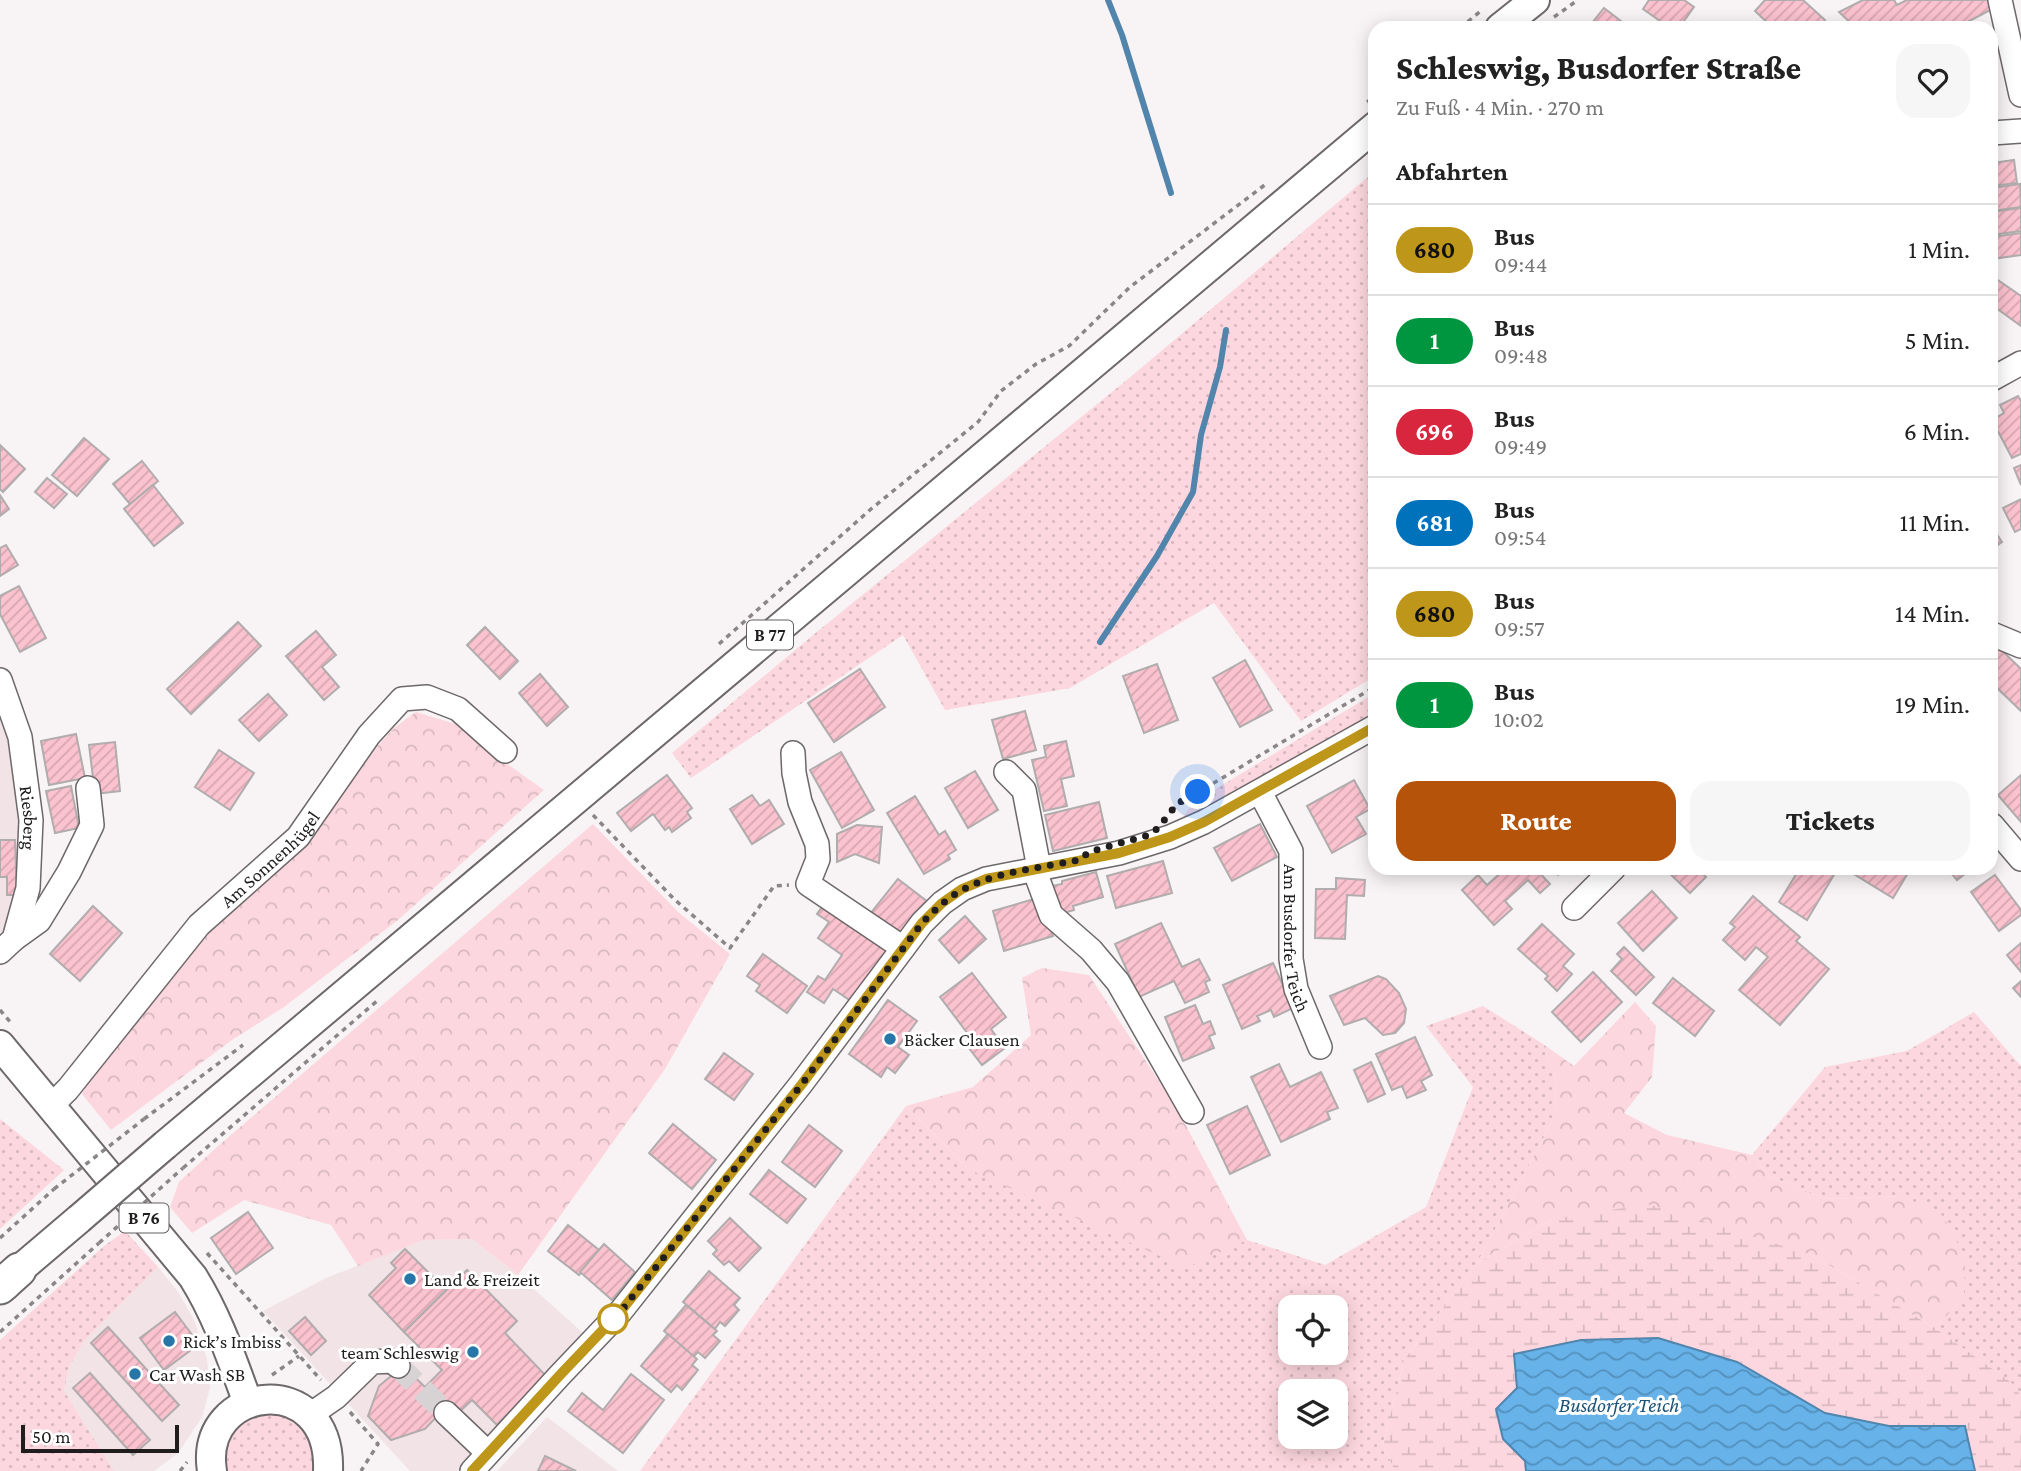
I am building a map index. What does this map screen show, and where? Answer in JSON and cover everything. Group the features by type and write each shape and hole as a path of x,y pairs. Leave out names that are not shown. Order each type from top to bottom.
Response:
{"main road":[{"path":"1493,18 1542,10"},
{"name":"B 77","path":"5,1282 1368,133"},
{"name":"B 76","path":"0,1045 194,1277 221,1329 248,1403"},
{"path":"195,1467 220,1425 232,1412 248,1403 264,1399 281,1400 310,1415 322,1432 329,1451 328,1471"}],"street":[{"path":"2000,0 2021,95"},
{"path":"1998,133 2021,131"},
{"path":"1998,376 2021,363"},
{"path":"1998,636 2021,646"},
{"name":"Riesberg","path":"0,680 20,737 31,820 28,888 7,945"},
{"name":"Am Sonnenhügel","path":"51,1106 68,1089 200,925 298,837 369,735 402,699 427,697 458,709 505,751"},
{"path":"472,1471 621,1311 802,1084 929,916 962,889 986,879 1119,853 1170,837 1204,822 1368,731"},
{"path":"793,752 800,802 817,844 818,859 808,884 903,948"},
{"path":"1006,772 1024,790 1037,869 1051,915 1091,950 1118,982 1192,1112"},
{"path":"7,945 39,921 69,872 92,825 88,788"},
{"name":"Am Busdorfer Teich","path":"1259,792 1291,852 1291,958 1296,989 1320,1047"},
{"path":"1998,832 2021,859"},
{"path":"1574,908 1607,875"},
{"path":"310,1415 336,1396 372,1362 393,1361 398,1366"},
{"path":"446,1413 488,1453"}],"path":[{"path":"1542,10 1578,0"},
{"path":"1171,813 1177,804 1368,692"},
{"path":"591,815 594,815 674,899 730,948 775,886 808,884"},
{"path":"0,1238 54,1189 144,1119"},
{"path":"70,1162 79,1172"},
{"path":"0,1332 183,1168"},
{"path":"115,1214 124,1224"}],"shaded area":[{"path":"3,714 22,816 21,896 11,923 0,934 0,715"},
{"path":"472,1239 518,1275 583,1333 529,1397 457,1471 410,1471 263,1311 326,1278 424,1240"},
{"path":"158,1267 178,1292 194,1320 207,1359 210,1388 202,1417 178,1453 154,1471 114,1471 64,1391 69,1367 84,1341"},
{"path":"547,1417 618,1471 497,1471"}],"green space":[{"path":"1368,177 1368,680 1301,721 1214,603 1070,688 945,710 903,635 691,778 672,753 1128,379"},
{"path":"1368,697 1368,716 1264,781 1187,822 1183,817 1194,802"},
{"path":"416,712 459,725 544,790 398,920 284,1007 232,1040 111,1130 82,1094 105,1052 204,932 305,846 374,750 394,728"},
{"path":"593,824 678,912 730,954 665,1069 518,1275 472,1239 424,1240 358,1266 331,1225 244,1200 192,1233 170,1207 179,1182"},
{"path":"1042,968 1089,975 1176,1107 1247,1240 1186,1268 968,1169 906,1106 973,1087 1031,1035 1022,978"},
{"path":"1635,1002 1656,1026 1652,1077 1624,1113 1667,1135 1752,1155 1769,1176 1825,1199 1903,1196 1943,1216 1965,1257 1964,1297 1935,1328 1812,1255 1551,1220 1477,1263 1555,1116 1556,1080 1543,1044 1574,1066"},
{"path":"1483,1006 1543,1044 1556,1080 1555,1116 1477,1263 1404,1360 1383,1445 1395,1471 640,1471 906,1106 968,1169 1233,1245 1247,1240 1325,1265 1426,1207 1473,1087 1426,1026"},
{"path":"1974,1012 2021,1066 2021,1396 2011,1383 1935,1328 1964,1297 1903,1196 1825,1199 1769,1176 1752,1155 1825,1067 1907,1051"},
{"path":"0,1119 64,1170 0,1229"},
{"path":"1647,1204 1812,1255 1935,1328 2012,1383 2021,1396 2021,1471 1975,1471 1965,1426 1889,1426 1825,1413 1737,1362 1514,1355 1517,1388 1503,1439 1525,1461 1526,1471 1395,1471 1383,1445 1404,1360 1477,1263 1551,1220"},
{"path":"125,1231 158,1267 84,1341 69,1367 64,1391 114,1471 0,1471 0,1340 104,1246"},
{"path":"262,1413 289,1417 301,1425 312,1449 314,1471 226,1471 227,1450 232,1434 243,1422"}],"water":[{"name":"Busdorfer Teich","path":"1658,1338 1737,1362 1825,1413 1889,1426 1965,1426 1975,1471 1526,1471 1525,1461 1503,1439 1496,1409 1517,1388 1514,1354 1581,1340"}],"building":[{"path":"1649,0 1684,0 1694,7 1684,21 1660,21 1643,9"},
{"path":"1765,0 1803,0 1825,20 1766,21 1755,11"},
{"path":"1863,0 1894,0 1897,5 1907,0 1995,0 1998,6 1969,21 1849,21 1839,12"},
{"path":"1604,8 1621,21 1594,21"},
{"path":"2014,160 2017,183 1998,185 1998,162"},
{"path":"2020,184 2021,207 1998,210 1998,187"},
{"path":"2021,208 2021,231 1998,234 1998,211"},
{"path":"2021,233 2021,255 1998,258 1998,236"},
{"path":"1998,280 2021,296 2021,326 1998,309"},
{"path":"2018,396 2021,401 2021,454 2012,458 1998,431 1998,416 2004,413 2000,405"},
{"path":"84,438 109,459 77,496 52,475"},
{"path":"0,445 25,469 3,492 0,489"},
{"path":"142,461 158,481 130,504 113,484"},
{"path":"2021,465 2021,485 2014,468"},
{"path":"47,478 67,494 54,508 35,492"},
{"path":"153,485 183,523 154,546 124,509"},
{"path":"0,495 9,509 0,516"},
{"path":"2021,499 2021,529 2015,532 2003,508"},
{"path":"6,545 18,565 0,576 0,548"},
{"path":"19,586 46,638 20,652 0,614 0,596"},
{"path":"238,622 261,646 191,714 167,689"},
{"path":"485,627 518,661 500,679 467,645"},
{"path":"316,631 336,655 322,667 339,687 324,700 286,656"},
{"path":"1998,647 2021,669 2021,711 1998,689"},
{"path":"1245,660 1272,710 1240,727 1213,678"},
{"path":"1157,664 1178,720 1144,733 1123,676"},
{"path":"860,669 885,707 834,742 808,703"},
{"path":"540,674 568,707 547,726 519,693"},
{"path":"268,694 287,715 259,741 239,720"},
{"path":"1025,711 1036,750 1003,759 992,720"},
{"path":"76,734 85,778 49,785 41,741"},
{"path":"1066,741 1074,776 1061,779 1067,806 1044,811 1032,760 1046,757 1044,746"},
{"path":"115,742 120,791 95,794 89,745"},
{"path":"219,750 254,773 230,810 195,787"},
{"path":"841,752 874,810 842,828 810,770"},
{"path":"975,771 998,810 968,828 945,788"},
{"path":"667,775 692,808 687,812 691,818 672,832 669,827 665,830 653,814 631,831 617,813"},
{"path":"2021,775 2021,822 1998,795"},
{"path":"1354,780 1368,805 1368,810 1356,817 1366,834 1332,853 1307,806"},
{"path":"71,786 79,828 55,833 46,791"},
{"path":"752,795 760,806 769,800 784,824 752,844 730,809"},
{"path":"915,796 939,835 945,831 956,850 948,855 950,859 924,874 887,813"},
{"path":"1099,802 1107,838 1053,851 1045,815"},
{"path":"1260,824 1277,857 1232,881 1214,848"},
{"path":"857,825 882,827 879,863 855,854 837,862 837,834"},
{"path":"0,840 15,840 17,895 7,895 7,877 0,877"},
{"path":"1163,861 1172,893 1116,908 1107,876"},
{"path":"1096,872 1103,897 1073,906 1074,910 1060,914 1052,886"},
{"path":"1478,875 1487,885 1498,875 1542,875 1550,884 1540,893 1528,880 1505,901 1512,909 1494,925 1462,890"},
{"path":"1671,875 1704,875 1706,877 1690,893"},
{"path":"1796,875 1834,875 1807,920 1779,902"},
{"path":"1855,875 1907,875 1893,898"},
{"path":"1995,875 2021,910 2021,915 1999,931 1971,892"},
{"path":"1336,878 1365,880 1364,896 1347,895 1345,939 1315,938 1316,889 1336,889"},
{"path":"898,879 928,902 899,937 870,914"},
{"path":"1652,891 1677,918 1643,951 1618,923"},
{"path":"1753,896 1800,937 1796,941 1829,969 1780,1025 1739,990 1768,957 1756,947 1745,960 1723,940 1735,927 1730,923"},
{"path":"1041,897 1053,936 1004,951 993,911"},
{"path":"824,904 893,951 857,1005 833,989 824,1003 807,992 818,976 825,980 842,955 818,938 829,922 817,914"},
{"path":"93,906 122,933 80,981 50,954"},
{"path":"965,916 986,939 959,963 939,940"},
{"path":"1161,923 1182,967 1199,959 1210,980 1205,982 1209,992 1185,1003 1174,981 1139,997 1115,944"},
{"path":"1542,924 1574,954 1563,966 1572,974 1557,991 1545,979 1548,976 1518,949"},
{"path":"2021,943 2021,972 2007,955"},
{"path":"1624,947 1654,977 1636,995 1611,971 1622,959 1617,954"},
{"path":"763,954 807,986 787,1013 756,991 760,985 747,976"},
{"path":"1273,963 1293,1008 1274,1017 1271,1010 1257,1016 1260,1021 1242,1029 1223,985"},
{"path":"1593,972 1622,1002 1581,1042 1552,1012"},
{"path":"972,973 1006,1017 991,1029 1005,1048 982,1065 965,1043 971,1038 940,997"},
{"path":"1378,976 1386,979 1399,993 1406,1009 1404,1023 1395,1033 1383,1035 1365,1018 1344,1025 1330,996"},
{"path":"1673,978 1714,1011 1695,1036 1653,1003"},
{"path":"2021,981 2021,997 2013,988"},
{"path":"888,1000 917,1021 898,1047 909,1055 895,1073 887,1067 881,1077 849,1054"},
{"path":"1195,1005 1203,1024 1210,1021 1215,1034 1209,1036 1214,1048 1183,1061 1165,1017"},
{"path":"1415,1037 1432,1075 1421,1081 1426,1090 1407,1098 1402,1086 1392,1090 1376,1054"},
{"path":"724,1053 753,1074 734,1100 705,1079"},
{"path":"1371,1062 1385,1094 1368,1102 1354,1070"},
{"path":"1279,1064 1290,1087 1321,1072 1338,1108 1327,1112 1330,1119 1281,1142 1251,1077"},
{"path":"1247,1106 1270,1155 1230,1174 1207,1125"},
{"path":"673,1124 716,1160 692,1189 649,1153"},
{"path":"809,1125 842,1151 815,1187 782,1162"},
{"path":"769,1170 806,1199 787,1223 750,1194"},
{"path":"248,1212 273,1248 236,1274 211,1238"},
{"path":"730,1218 761,1248 739,1271 729,1261 724,1265 713,1254 717,1250 708,1241"},
{"path":"568,1225 599,1250 579,1275 548,1251"},
{"path":"604,1244 635,1272 612,1300 580,1272"},
{"name":"Land & Freizeit","path":"405,1249 446,1290 404,1332 369,1295 396,1268 391,1263"},
{"name":"team Schleswig","path":"467,1270 517,1321 505,1333 546,1376 497,1425 472,1400 455,1416 426,1386 442,1370 404,1332"},
{"path":"709,1271 740,1298 734,1305 739,1310 725,1326 720,1322 715,1329 683,1302"},
{"path":"686,1305 717,1331 713,1335 720,1341 705,1358 698,1352 693,1357 664,1331"},
{"name":"Rick’s Imbiss","path":"175,1312 199,1344 164,1370 140,1338"},
{"path":"305,1317 326,1341 311,1355 289,1331"},
{"name":"Car Wash SB","path":"108,1327 179,1405 162,1421 91,1343"},
{"path":"668,1334 697,1359 692,1365 698,1370 682,1390 677,1385 671,1392 641,1366"},
{"path":"403,1366 446,1407 425,1429 391,1440 368,1416 379,1386"},
{"path":"90,1373 150,1440 133,1455 73,1388"},
{"path":"631,1374 664,1400 623,1453 568,1411 582,1393 603,1410"},
{"path":"545,1456 576,1471 538,1471"}],"waterway":[{"path":"1108,0 1122,35 1171,193"},
{"path":"1100,642 1157,556 1193,492 1201,435 1220,367 1226,330"}],"tunnel":[{"path":"398,1366 446,1413"}],"bus line":[{"name":"680","path":"472,1471 621,1311 802,1084 922,923 942,903 962,889 986,879 1119,853 1170,837 1204,822 1368,730"}],"place":[{"name":"Bäcker Clausen","path":"890,1039"},
{"name":"Land & Freizeit","path":"410,1279"},
{"name":"Rick’s Imbiss","path":"169,1341"},
{"name":"team Schleswig","path":"473,1352"},
{"name":"Car Wash SB","path":"135,1374"}],"route":[{"path":"613,1319 606,1327 802,1084 922,923 942,903 962,889 986,879 1079,860 1089,852 1149,835 1177,804 1198,792"}]}
